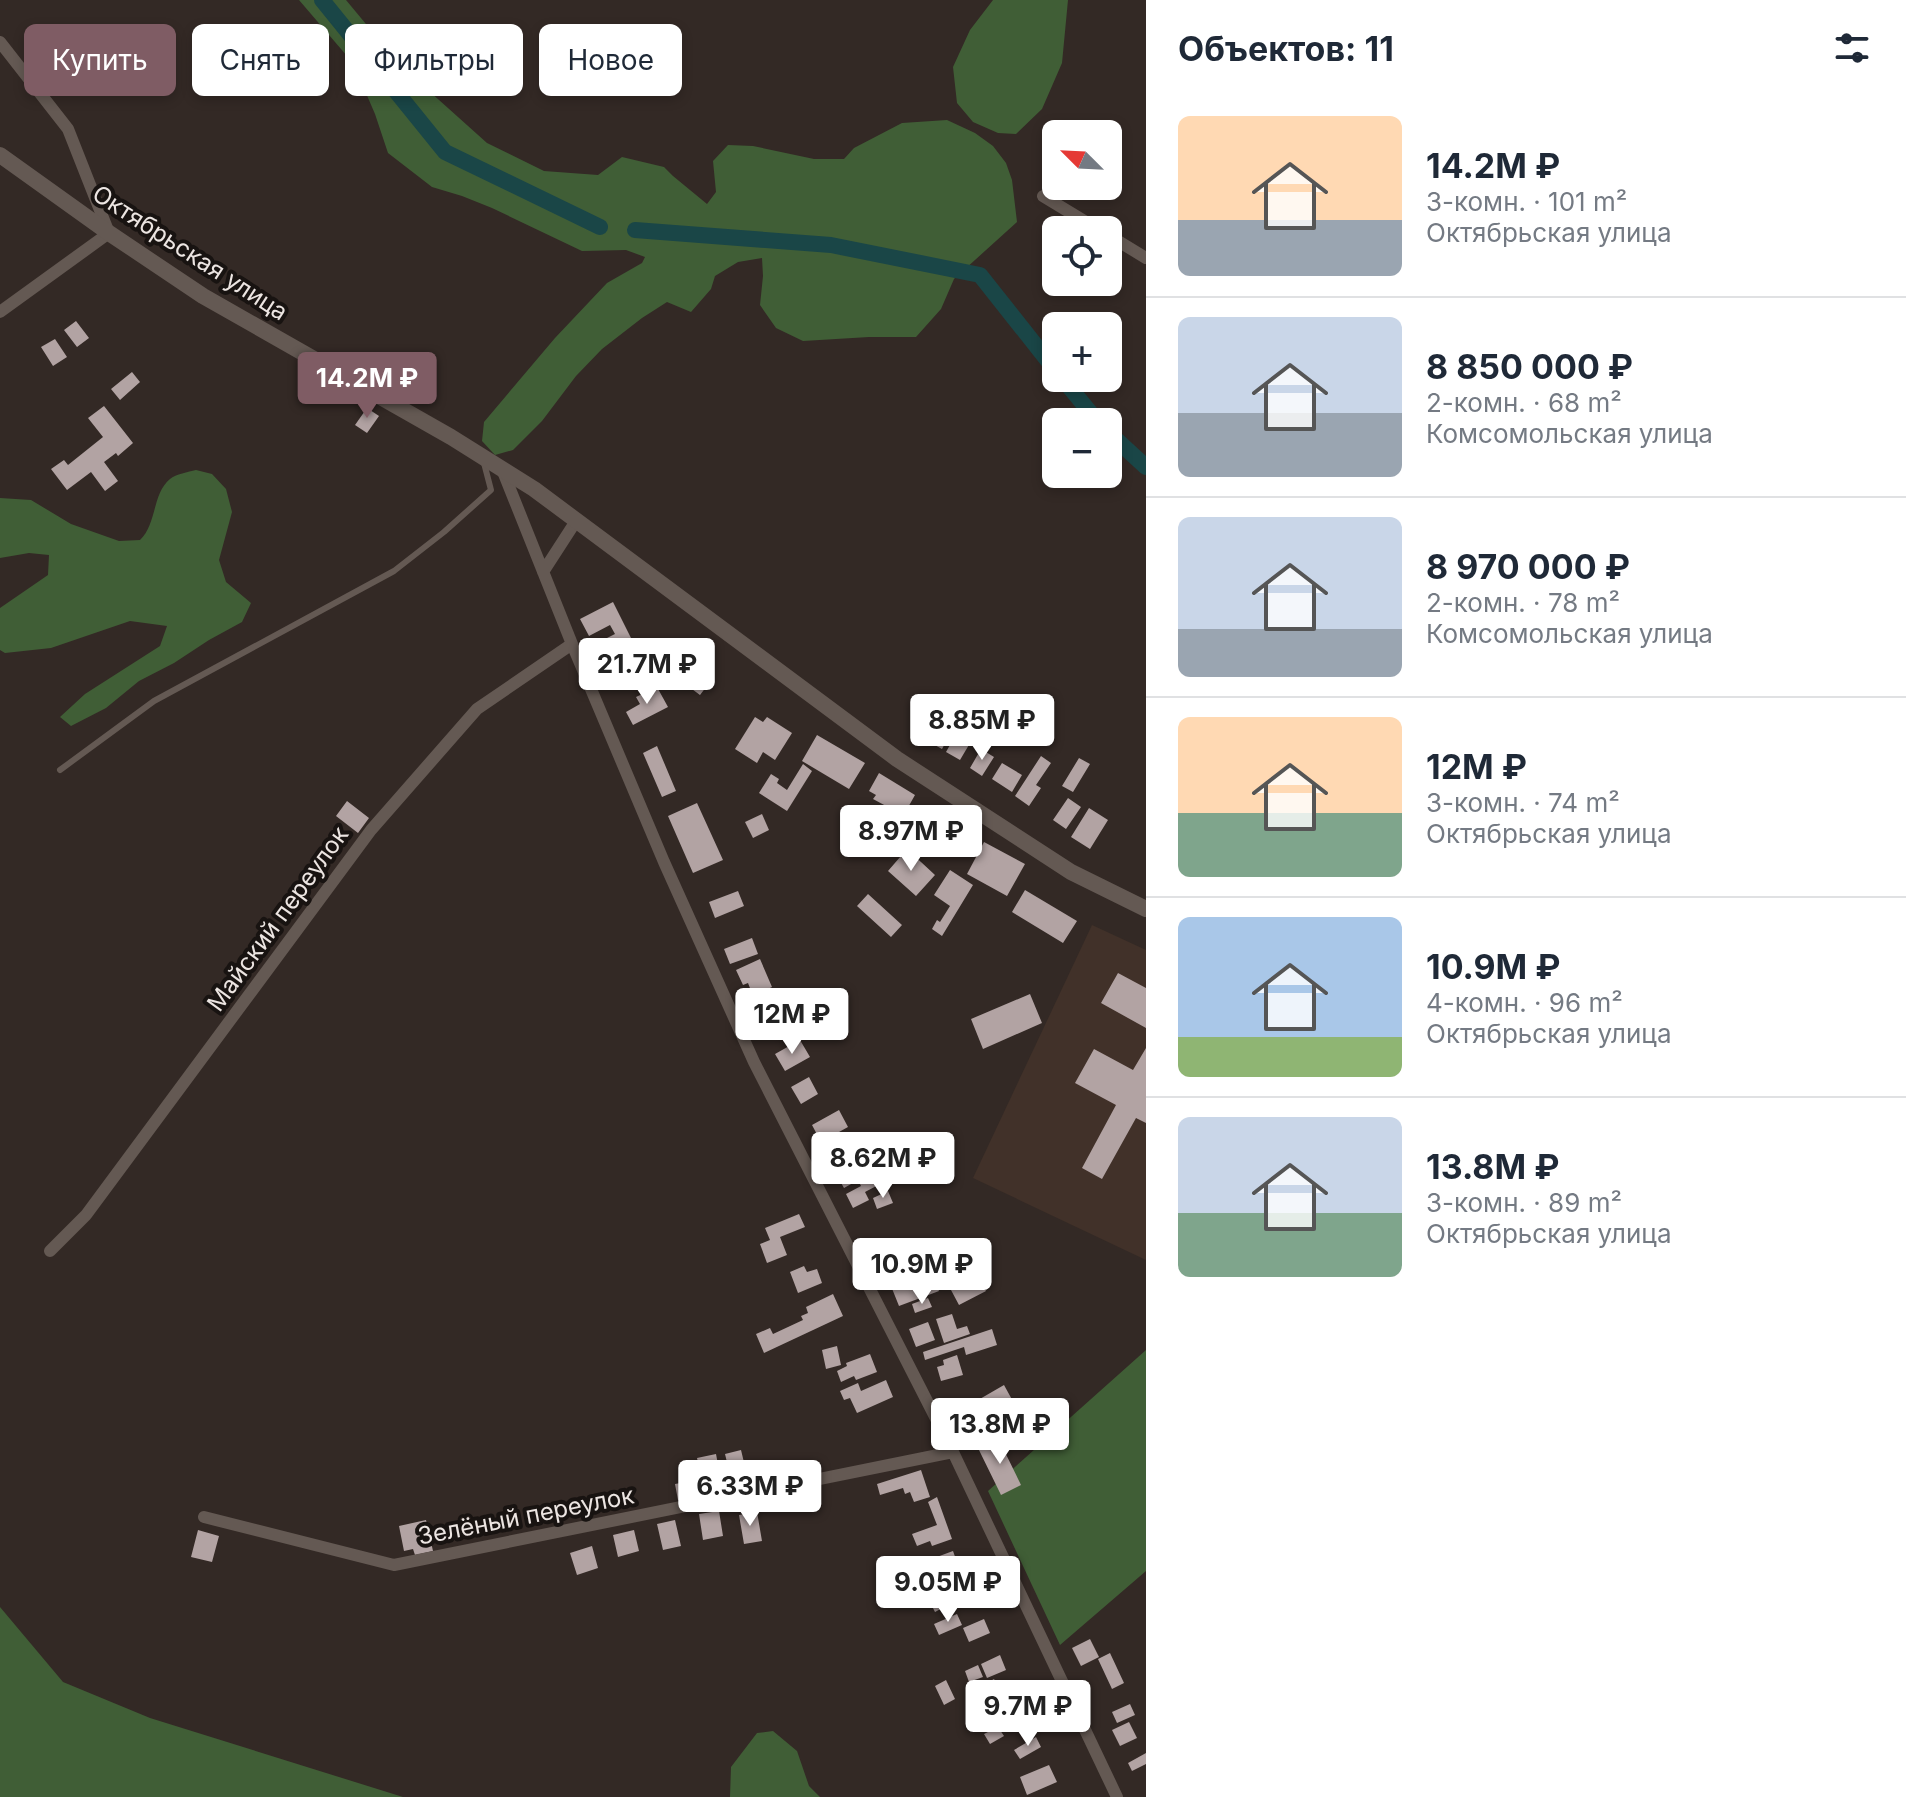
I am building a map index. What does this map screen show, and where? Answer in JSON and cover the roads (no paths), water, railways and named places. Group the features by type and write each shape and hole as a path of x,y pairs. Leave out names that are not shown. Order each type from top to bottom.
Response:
{"street":[{"path":"0,42 68,129 109,233 0,312"},
{"name":"Октябрьская улица","path":"0,155 203,296 451,437 534,489 897,759 1071,872 1146,909"},
{"path":"1050,200 1076,216"},
{"path":"1122,243 1146,258"},
{"path":"502,469 664,862 754,1062 953,1452 1117,1797"},
{"path":"543,572 576,521"},
{"name":"Майский переулок","path":"50,1251 86,1215 371,830 477,709 572,644"},
{"name":"Зелёный переулок","path":"204,1517 394,1565 953,1452"}],"lane":[{"path":"482,457 491,490"},
{"path":"491,490 512,494"},
{"path":"60,770 154,701 394,571 491,490"}],"waterway":[{"path":"322,0 445,152 600,227"},
{"path":"635,230 831,245 980,275 1042,353"},
{"path":"1073,392 1087,408"},
{"path":"1122,445 1146,467"}]}
